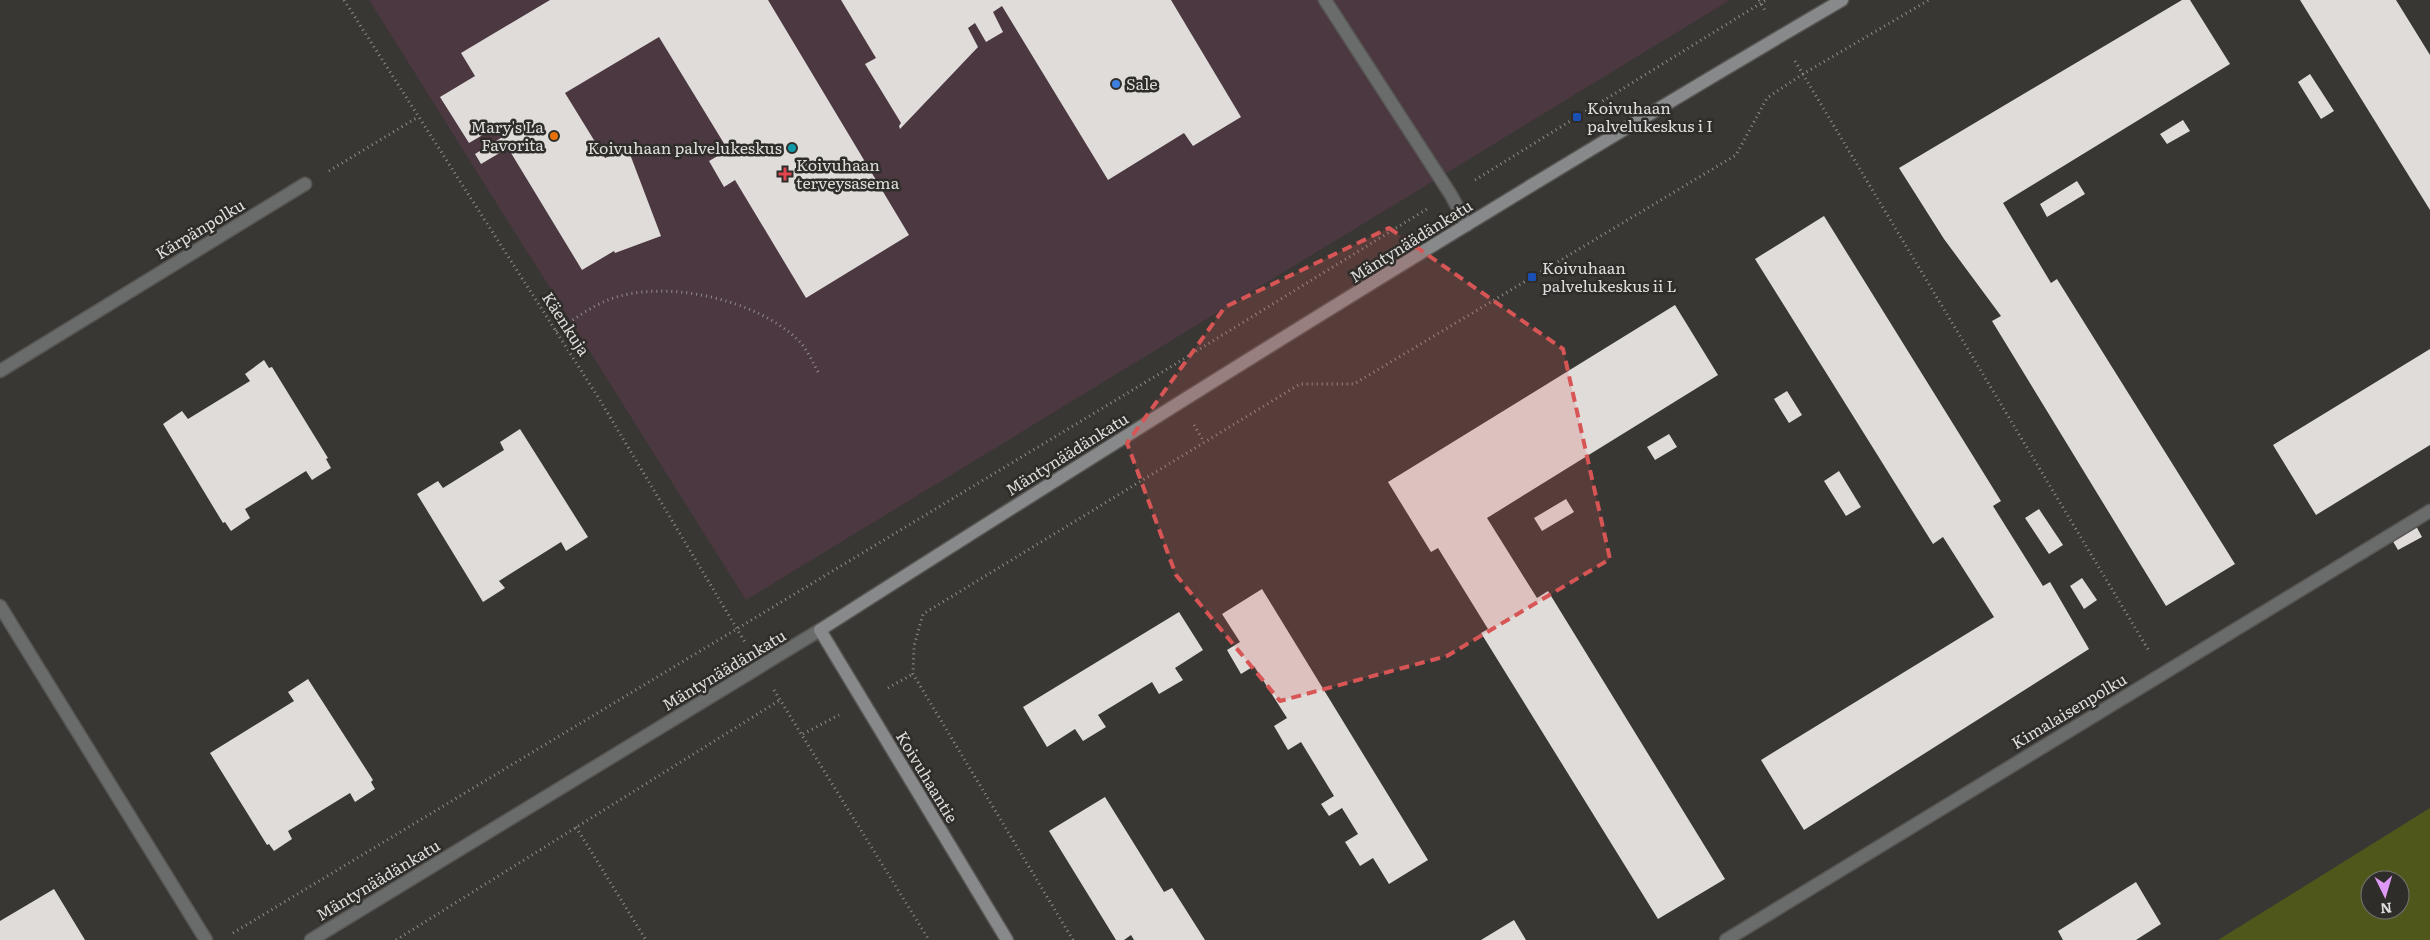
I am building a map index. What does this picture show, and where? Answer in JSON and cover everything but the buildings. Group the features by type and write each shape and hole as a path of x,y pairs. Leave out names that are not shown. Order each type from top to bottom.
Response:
{"street":[{"path":"1325,0 1451,195 1468,225"},
{"name":"Mäntynäädänkatu","path":"311,940 820,630 1102,451 1468,225 1842,0"},
{"name":"Kärpänpolku","path":"0,370 306,184"},
{"name":"Kimalaisenpolku","path":"1726,940 2430,511"},
{"path":"0,606 206,940"},
{"name":"Koivuhaantie","path":"820,630 1008,940"}],"path":[{"name":"Käenkuja","path":"344,0 598,397 780,700 930,940"},
{"path":"230,935 1156,376 1766,0"},
{"path":"1074,940 913,674 914,646 923,614 1300,384 1354,384 1736,155 1767,98 1802,74 1929,0"},
{"path":"1780,36 2162,673"},
{"path":"306,184 418,117"},
{"path":"556,331 608,300 647,292 690,293 735,304 774,321 799,340 820,374"},
{"path":"396,940 780,700"},
{"path":"576,827 646,940"}],"highlighted area":[{"path":"1389,228 1563,349 1610,559 1447,656 1280,701 1176,575 1127,443 1225,307"}],"shaded area":[{"path":"369,0 1730,0 746,600"}],"green space":[{"path":"2430,808 2430,940 2218,940"}],"place":[{"name":"Sale","path":"1116,84"},
{"name":"Koivuhaan palvelukeskus i I","path":"1577,117"},
{"name":"Mary's La Favorita","path":"554,136"},
{"name":"Koivuhaan palvelukeskus","path":"792,148"},
{"name":"Koivuhaan terveysasema","path":"785,174"},
{"name":"Koivuhaan palvelukeskus ii L","path":"1532,277"}]}
